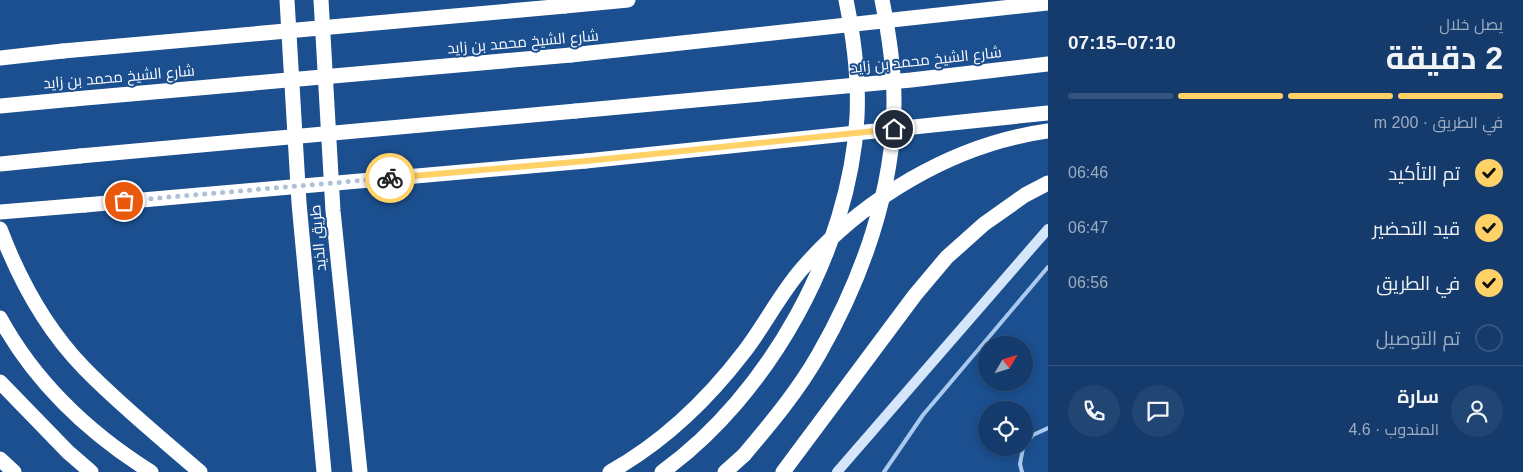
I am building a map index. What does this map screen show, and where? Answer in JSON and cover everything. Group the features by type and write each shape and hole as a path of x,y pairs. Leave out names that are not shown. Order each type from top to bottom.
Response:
{"highway":[{"name":"طريق الذيد","path":"287,0 300,222 324,472"},
{"name":"طريق الذيد","path":"320,0 333,211 360,472"},
{"path":"0,58 628,0"},
{"path":"662,472 699,442 725,416 765,366 817,275 833,237 845,198 853,157 857,116 853,34 846,0"},
{"path":"725,472 744,455 796,390 818,356 845,304 869,242 881,203 889,162 894,103 891,43 882,0"},
{"name":"شارع الشيخ محمد بن زايد","path":"0,106 571,55 1048,3"},
{"name":"شارع الشيخ محمد بن زايد","path":"0,164 911,80 1048,64"},
{"path":"0,212 586,161 1048,113"},
{"path":"610,472 653,443 686,416 745,351 807,264 834,236 873,204 942,162 975,148 1009,138 1048,131"},
{"path":"783,472 915,295 947,257 984,224 1025,195 1048,183"},
{"path":"0,229 13,262 44,317 82,367 128,410 200,472"},
{"path":"0,318 40,378 73,413 110,444 151,472"},
{"path":"0,382 68,452 91,472"},
{"path":"0,459 14,472"}],"street":[{"path":"837,472 1048,229"}],"lane":[{"path":"884,472 923,415 1048,267"},
{"path":"1033,434 1048,428"},
{"path":"1021,456 1020,464 1022,472"}],"way so far":[{"path":"124,201 390,178"}],"route":[{"path":"390,178 586,161 894,129"}]}
